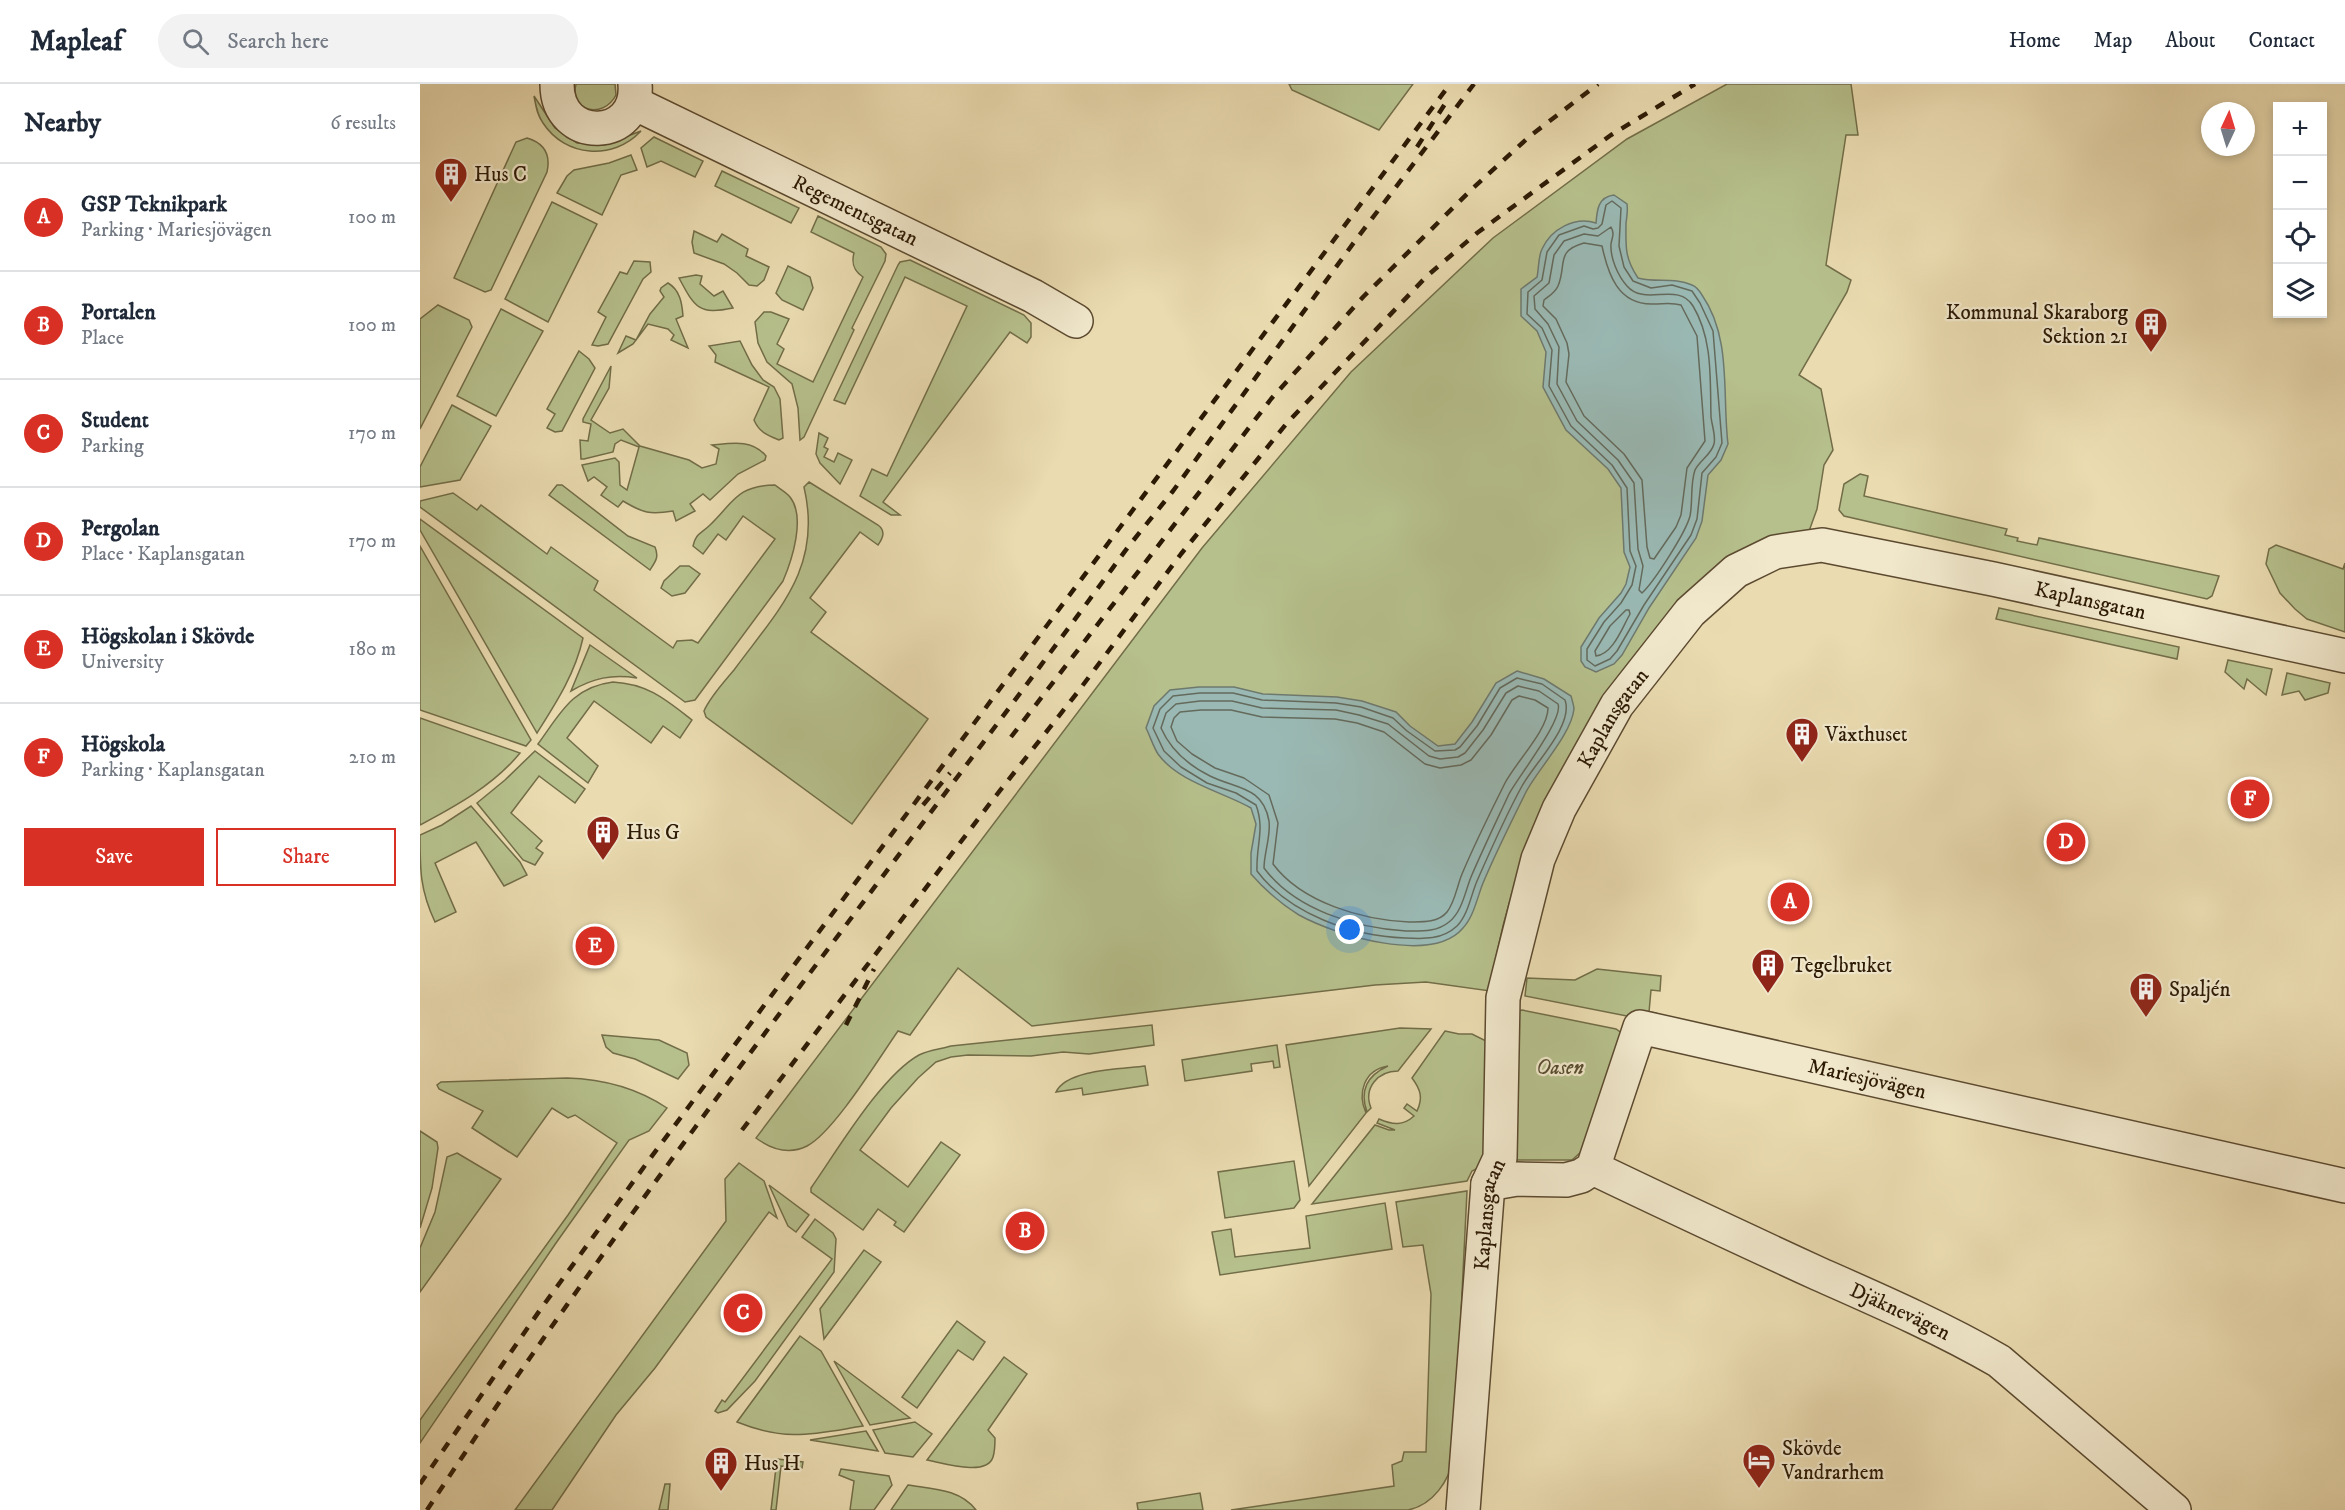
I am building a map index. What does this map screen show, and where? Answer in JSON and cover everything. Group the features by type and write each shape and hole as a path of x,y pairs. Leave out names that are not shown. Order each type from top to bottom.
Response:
{"street":[{"path":"551,88 567,116 587,128 598,129 620,122 634,93"},
{"name":"Regementsgatan","path":"634,93 1033,296 1076,321"},
{"name":"Kaplansgatan","path":"1463,1510 1488,1184 1500,1158 1503,998 1538,859 1559,809 1617,705 1690,612 1736,571 1775,552 1822,545 1993,579 2345,656"},
{"name":"Mariesjövägen","path":"1593,1168 1640,1027 2345,1186"},
{"path":"1488,1184 1517,1179 1566,1179 1581,1176 1593,1168"},
{"name":"Djäknevägen","path":"1593,1168 1692,1216 1877,1300 1999,1361 2174,1510"}],"green space":[{"path":"576,84 615,84 616,95 603,108 588,109 577,101"},
{"path":"1289,84 1413,84 1379,130 1292,90"},
{"path":"1727,84 1851,84 1858,135 1846,135 1826,265 1851,280 1847,292 1799,375 1821,389 1833,450 1824,465 1817,509 1808,534 1738,556 1523,859 1512,891 1490,991 1426,982 1375,985 1032,1026 958,968 910,1035 898,1031 843,1111 818,1138 800,1149 780,1150 756,1138 1202,548 1351,372 1493,238 1627,139"},
{"path":"534,96 555,128 577,143 604,145 641,131 630,141 603,151 576,148 552,134 543,123 538,114"},
{"path":"654,137 703,161 695,177 661,161 647,167 641,148"},
{"path":"527,138 538,143 545,150 548,160 547,172 491,290 485,292 454,278 516,142"},
{"path":"631,155 637,170 621,175 602,215 557,193 567,176 574,170 609,163"},
{"path":"722,171 799,208 791,223 715,186"},
{"path":"552,202 597,224 548,322 505,299"},
{"path":"818,216 881,247 886,254 885,261 852,328 854,330 804,437 800,440 798,408 792,384 767,362 758,343 755,322 764,312 771,312 789,319 777,344 784,349 777,364 813,382 863,277 854,267 854,253 811,232"},
{"path":"694,231 717,242 722,234 748,249 746,256 769,267 764,280 757,286 749,285 724,264 694,253 692,242"},
{"path":"910,260 1024,315 1031,323 1031,337 1027,343 1010,332 883,502 900,515 891,515 860,496 872,469 887,476 967,306 905,277 845,404 834,400 898,265 900,262"},
{"path":"634,261 650,262 651,272 643,279 608,344 592,345 606,317 598,312 620,272 627,274"},
{"path":"788,266 810,277 813,288 803,310 782,300 776,293"},
{"path":"702,276 700,284 714,296 723,291 733,308 712,310 699,307 694,303 679,278"},
{"path":"668,283 680,297 683,316 676,319 688,348 671,340 674,335 668,329 648,324 636,340 650,314 664,297 660,291"},
{"path":"438,305 469,320 472,327 420,429 420,319"},
{"path":"501,309 543,331 496,416 457,396"},
{"path":"626,336 636,340 633,344 618,353"},
{"path":"740,341 752,365 763,380 774,387 780,399 783,438 779,440 767,435 754,420 769,387 715,362 716,355 709,346"},
{"path":"579,351 595,368 562,431 555,432 547,428 555,414 547,409"},
{"path":"611,366 609,388 591,420 610,433 623,429 640,446 689,460 702,468 716,464 719,449 712,445 741,443 760,451 766,456 765,460 738,474 710,500 703,494 690,504 695,511 676,521 673,511 647,512 623,501 618,507 601,495 607,487 594,477 588,481 582,465 615,458 619,462 620,485 627,490 639,447 621,440 615,444 613,452 581,459 580,440 588,441 591,424 583,422 583,419"},
{"path":"452,405 491,426 460,480 420,487 420,467"},
{"path":"819,433 828,438 824,447 828,449 824,457 834,462 838,453 852,460 840,484 820,463 816,454"},
{"path":"1860,474 1868,476 1864,496 2007,529 2005,535 2018,538 2017,541 2037,545 2039,538 2219,576 2212,596 2207,599 1844,516 1839,510 1844,484"},
{"path":"809,482 878,525 883,535 878,545 860,532 810,598 826,612 811,632 928,719 852,824 706,717 704,711 713,695 766,627 793,586 802,565 807,541 808,516 804,487"},
{"path":"557,485 562,485 628,536 655,547 656,559 650,570 549,495"},
{"path":"775,485 790,497 795,505 797,516 796,539 783,581 695,700 685,702 420,507 420,501 453,493 477,510 481,505 547,554 551,547 598,581 594,590 673,648 677,641 692,640 698,643 775,539 743,516 726,540 718,534 703,554 693,546 696,538 744,492 752,488"},
{"path":"420,519 583,638 570,676 537,733 420,530"},
{"path":"2276,545 2343,569 2345,563 2345,632 2307,619 2280,593 2266,564 2269,549"},
{"path":"420,546 531,740 526,746 420,710"},
{"path":"680,566 689,566 700,574 685,593 672,596 661,588 664,581"},
{"path":"1999,608 2179,647 2177,659 1996,619"},
{"path":"590,645 637,678 603,678 571,691"},
{"path":"2228,660 2272,669 2266,695 2247,679 2244,689 2225,672"},
{"path":"2287,673 2330,683 2328,693 2305,700 2299,691 2282,695"},
{"path":"613,682 646,689 692,720 680,738 663,726 651,743 594,701 567,738 598,766 588,783 538,744 568,704 577,696 599,685"},
{"path":"420,718 520,753 510,765 486,785 420,825"},
{"path":"535,751 585,789 575,803 539,776 511,813 542,841 536,848 543,853 535,865 523,860 477,803"},
{"path":"471,806 520,862 527,875 504,886 476,842 435,863 456,912 435,922 426,900 422,880 420,835 442,825"},
{"path":"1597,969 1661,976 1660,991 1651,990 1649,1012 1656,1013 1657,1018 1637,1018 1525,996 1527,978 1575,980"},
{"name":"Oasen","path":"1518,1011 1616,1029 1623,1034 1582,1151 1572,1160 1508,1160"},
{"path":"1152,1025 1154,1045 1089,1054 1063,1052 1031,1056 968,1055 936,1062 891,1108 860,1150 908,1187 941,1142 960,1155 904,1232 894,1225 896,1222 878,1209 863,1230 811,1192 811,1188 875,1097 890,1079 919,1055 951,1046"},
{"path":"1400,1028 1431,1029 1398,1071 1384,1074 1374,1082 1369,1094 1371,1108 1367,1112 1364,1097 1367,1084 1375,1074 1388,1066 1380,1068 1368,1077 1362,1098 1366,1113 1309,1186 1286,1045"},
{"path":"1445,1031 1472,1034 1486,1041 1492,1161 1472,1171 1467,1181 1312,1204 1375,1125 1395,1130 1377,1123 1379,1119 1398,1124 1414,1116 1404,1108 1407,1104 1417,1111 1419,1106 1420,1094 1412,1078"},
{"path":"602,1035 659,1040 687,1053 689,1065 678,1079 635,1059 613,1053 606,1047"},
{"path":"1277,1045 1280,1067 1274,1068 1273,1061 1251,1064 1252,1071 1185,1081 1182,1060"},
{"path":"1145,1066 1148,1085 1083,1095 1082,1088 1056,1092 1062,1084 1083,1074"},
{"path":"567,1078 594,1080 619,1086 644,1095 667,1108 649,1131 629,1140 420,1443 420,1420 617,1143 575,1115 568,1118 552,1108 517,1157 472,1128 483,1111 439,1089 437,1085 441,1082"},
{"path":"420,1131 437,1142 438,1148 432,1188 420,1228"},
{"path":"457,1153 501,1179 420,1292 420,1248 435,1212 447,1157"},
{"path":"1294,1161 1300,1200 1294,1208 1225,1218 1218,1172"},
{"path":"739,1163 764,1181 777,1218 769,1212 655,1368 616,1415 552,1510 515,1510 726,1221 725,1179"},
{"path":"769,1185 809,1215 796,1232 788,1226"},
{"path":"1467,1191 1454,1457 1452,1466 1439,1491 1425,1503 1408,1510 1231,1510 1394,1486 1392,1465 1402,1461 1404,1452 1426,1452 1431,1294 1423,1245 1403,1247 1396,1202"},
{"path":"1385,1203 1392,1249 1220,1275 1212,1232 1231,1229 1235,1257 1310,1248 1306,1216"},
{"path":"815,1219 833,1233 836,1239 834,1272 755,1381 727,1410 718,1413 715,1411 722,1400 725,1402 832,1259 802,1237"},
{"path":"864,1250 881,1262 824,1339 820,1309"},
{"path":"957,1321 985,1342 973,1360 958,1350 917,1408 902,1397"},
{"path":"800,1336 821,1351 863,1426 814,1434 786,1434 737,1422"},
{"path":"1004,1357 1027,1374 988,1430 995,1438 994,1455 989,1463 974,1468 927,1460"},
{"path":"834,1361 910,1418 870,1425"},
{"path":"915,1422 932,1434 913,1457 885,1453 873,1430"},
{"path":"866,1431 878,1451 810,1440"},
{"path":"777,1459 803,1462 802,1468 781,1466 776,1510 771,1510"},
{"path":"841,1469 889,1476 892,1485 874,1510 850,1510 854,1481 839,1475"},
{"path":"665,1484 670,1484 668,1510 659,1510"},
{"path":"908,1485 954,1494 970,1503 976,1510 891,1510"},
{"path":"1200,1493 1203,1510 1138,1510 1137,1503"}],"water":[{"path":"1614,195 1627,204 1627,251 1630,264 1638,278 1678,281 1694,286 1711,312 1722,348 1728,444 1721,460 1708,475 1702,521 1696,538 1649,608 1622,655 1614,664 1596,672 1585,667 1581,661 1581,647 1599,618 1621,593 1630,567 1624,552 1621,488 1608,469 1566,430 1543,387 1546,352 1537,331 1521,316 1521,289 1537,277 1541,252 1551,236 1572,223 1588,221 1596,223 1602,201"},
{"path":"1517,671 1544,679 1571,696 1574,709 1572,719 1561,741 1526,792 1493,860 1467,923 1449,939 1429,944 1383,943 1359,938 1315,923 1280,901 1251,874 1251,853 1256,824 1251,808 1177,772 1158,754 1146,728 1154,706 1170,690 1234,687 1263,694 1337,697 1362,701 1396,712 1410,726 1438,746 1455,744 1472,722 1496,683"}],"railway":[{"path":"420,1484 540,1310 649,1160 1450,84"},
{"path":"427,1510 510,1386 683,1144 1128,547 1173,491 1355,241 1474,84"},
{"path":"1011,737 1271,399 1364,296 1472,189 1530,136 1598,84"},
{"path":"742,1130 1181,554 1287,423 1427,276 1477,233 1611,135 1695,84"},
{"path":"1417,147 1445,104"},
{"path":"923,805 950,773"},
{"path":"846,1025 874,969"}],"place":[{"name":"Hus C","path":"451,203"},
{"name":"Kommunal Skaraborg Sektion 21","path":"2151,353"},
{"name":"Växthuset","path":"1802,763"},
{"name":"Högskola","path":"2250,799"},
{"name":"Pergolan","path":"2066,842"},
{"name":"Hus G","path":"603,861"},
{"name":"GSP Teknikpark","path":"1790,902"},
{"name":"Högskolan i Skövde","path":"595,946"},
{"name":"Tegelbruket","path":"1768,994"},
{"name":"Spaljén","path":"2146,1018"},
{"name":"Portalen","path":"1025,1231"},
{"name":"Student","path":"743,1313"},
{"name":"Skövde Vandrarhem","path":"1759,1489"},
{"name":"Hus H","path":"721,1492"}]}
